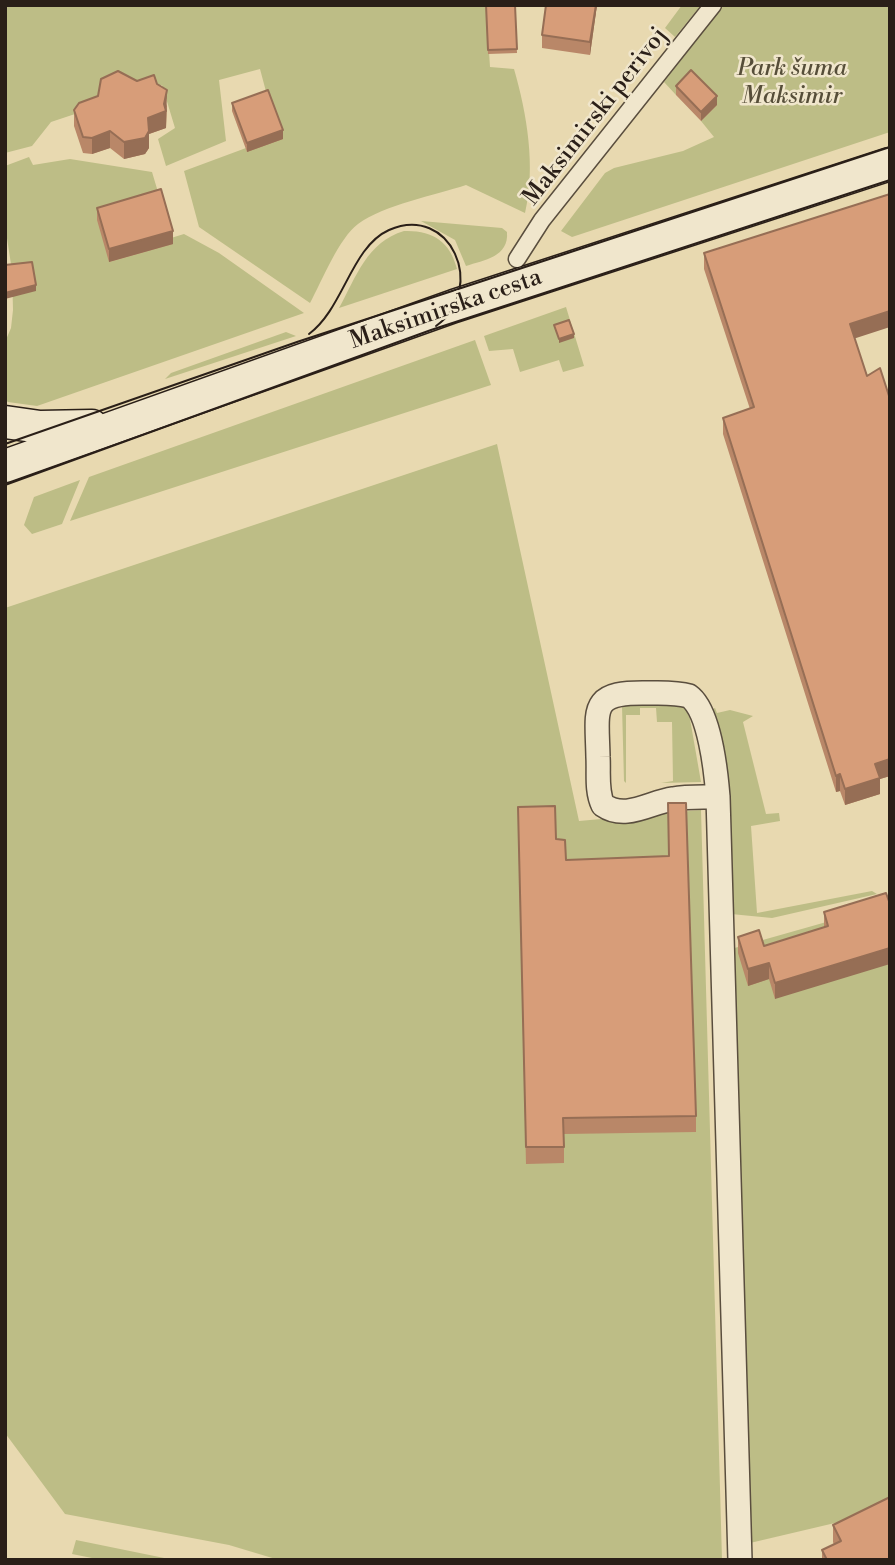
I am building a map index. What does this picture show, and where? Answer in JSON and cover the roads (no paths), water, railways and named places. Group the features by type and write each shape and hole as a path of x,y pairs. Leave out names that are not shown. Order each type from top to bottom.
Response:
{"main road":[{"name":"Maksimirska cesta","path":"5,466 454,306 890,164"},
{"path":"5,422 40,427 125,423"}],"street":[{"name":"Maksimirski perivoj","path":"517,259 542,220 713,5"},
{"path":"718,797 670,799 639,810 618,811 603,805 599,792 597,723 598,711 606,699 621,693 666,693 682,694 695,701 714,760 718,797 740,1560"}],"tram line":[{"path":"5,444 297,342 890,147"},
{"path":"5,485 431,330 890,180"},
{"path":"309,334 331,309 356,264 376,238 389,230 411,225 429,228 444,238 455,254 460,272 459,291 451,310 436,326"}],"park label":[{"name":"Park šuma Maksimir","path":"792,83"}]}
